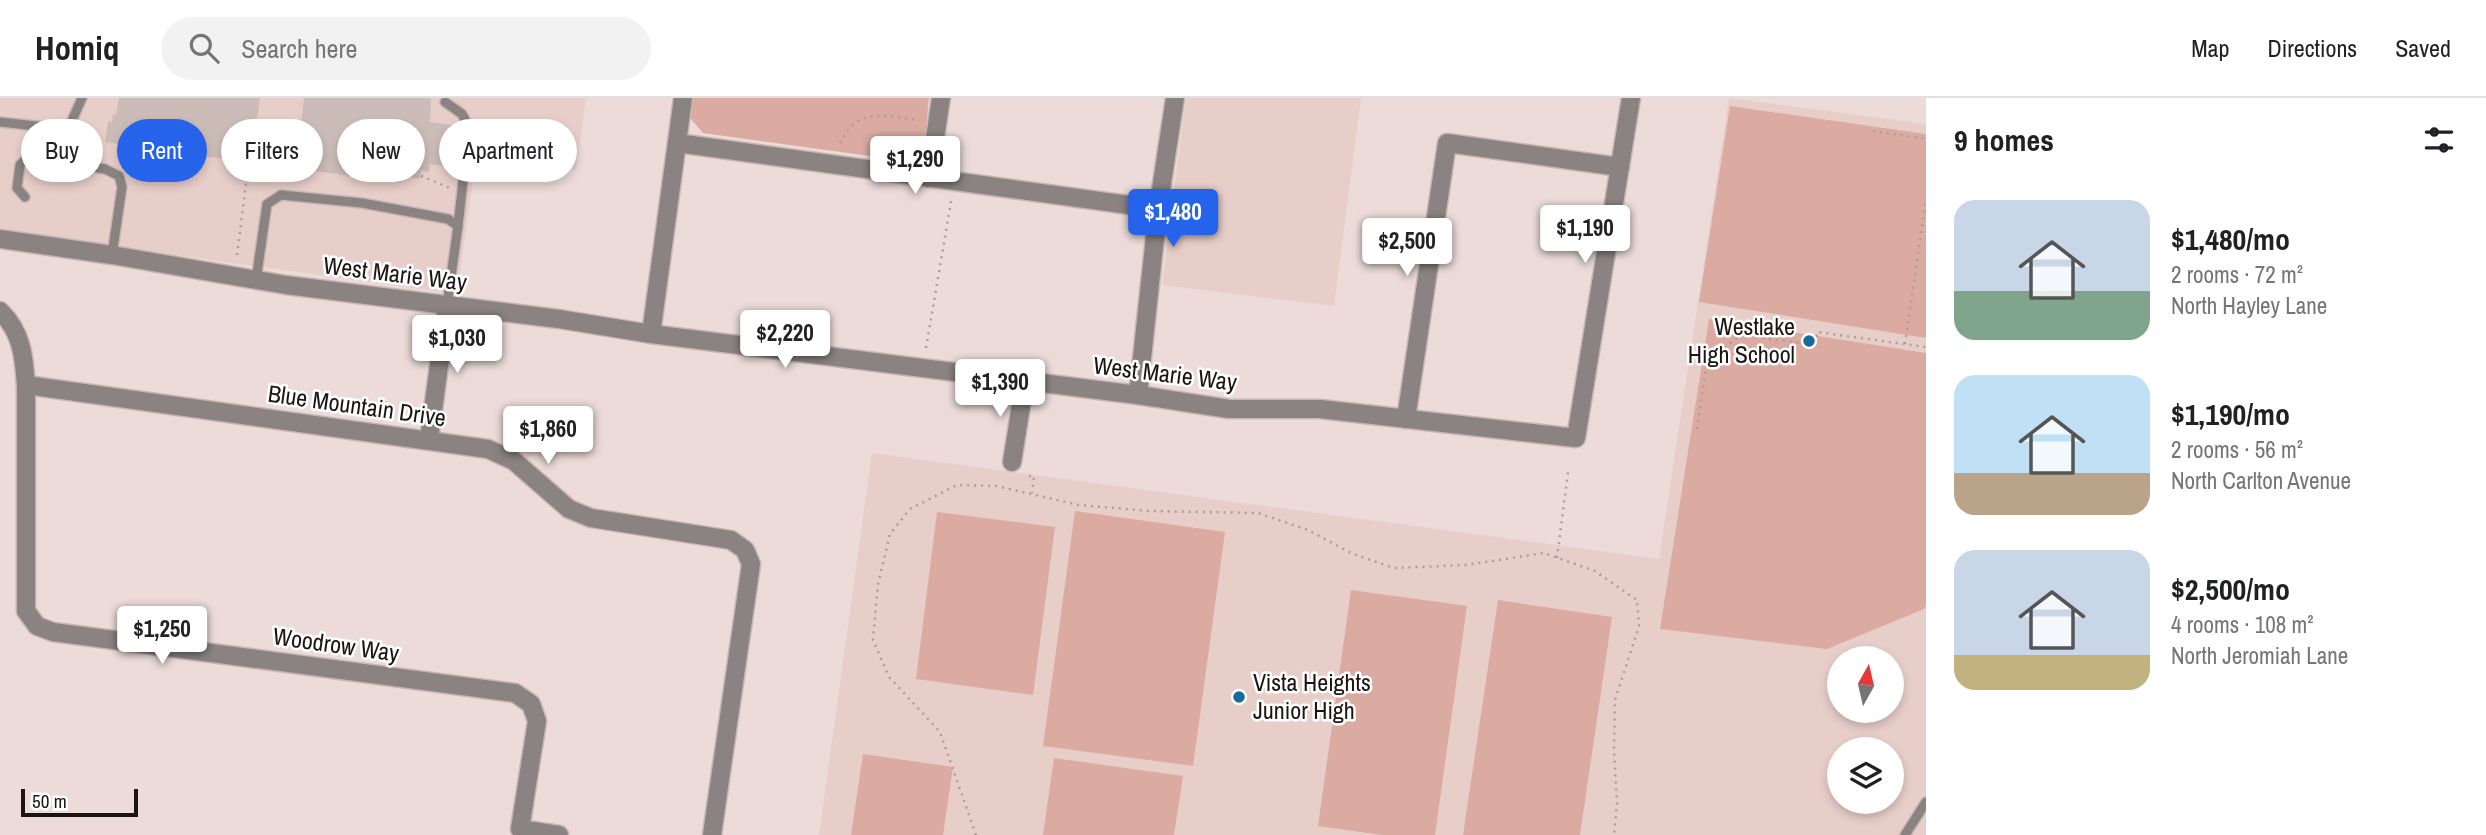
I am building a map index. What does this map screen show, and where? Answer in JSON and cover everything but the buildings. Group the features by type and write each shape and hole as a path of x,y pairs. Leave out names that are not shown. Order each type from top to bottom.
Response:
{"street":[{"path":"651,334 682,98"},
{"path":"929,178 941,98"},
{"path":"1138,395 1158,209 1175,98"},
{"path":"1406,419 1447,144 1620,167 1631,98"},
{"path":"677,143 1158,209"},
{"name":"West Marie Way","path":"0,239 256,280 1229,409 1299,408 1576,438 1620,167"},
{"path":"429,440 447,305"},
{"name":"Woodrow Way","path":"0,311 10,321 23,348 26,385 26,611 37,626 53,632 515,693 531,704 537,721 520,829 559,835"},
{"path":"1012,462 1026,381"},
{"name":"Blue Mountain Drive","path":"26,385 488,449 514,461 569,509 591,519 731,540 745,550 751,564 712,835"}],"lane":[{"path":"0,122 55,128 70,125 82,98"},
{"path":"445,102 462,114 470,127 447,305"},
{"path":"25,197 17,188 20,165 28,157 105,169 118,176 121,187 112,255"},
{"path":"256,280 267,204 281,195 362,203 409,211 448,219 458,226"},
{"path":"1905,835 1926,802"}],"path":[{"path":"840,143 851,125 863,117 874,115 918,120"},
{"path":"1873,131 1926,139"},
{"path":"425,178 452,189"},
{"path":"237,256 246,182"},
{"path":"926,348 952,196"},
{"path":"1905,344 1926,199"},
{"path":"1697,429 1707,360 1741,335 1816,345 1817,332 1926,347"},
{"path":"1557,558 1568,472"},
{"path":"1029,476 1034,477 1032,494"},
{"path":"976,835 940,732 889,677 873,639 878,584 890,534 910,509 957,485 996,486 1079,505 1150,511 1258,513 1308,530 1353,554 1394,568 1466,565 1544,553 1595,571 1637,600 1639,626 1615,700 1617,803 1614,835"}],"shaded area":[{"path":"0,98 586,98 577,163 577,119 439,119 439,182 473,182 457,294 0,231"},
{"path":"690,98 929,98 923,144 913,158 906,161 703,133 690,118"},
{"path":"1186,98 1361,98 1334,306 1162,285"},
{"name":"Vista Heights Junior High","path":"1729,98 1926,124 1926,835 819,835 872,453 1659,559"},
{"path":"1730,106 1926,134 1926,338 1699,302"},
{"path":"1709,319 1926,353 1924,609 1834,646 1827,646 1827,649 1660,629"},
{"path":"1075,511 1225,532 1193,766 1043,746"},
{"path":"937,512 1055,527 1033,695 916,679"},
{"path":"1351,590 1467,606 1435,835 1382,835 1318,826"},
{"path":"1498,600 1612,617 1580,835 1463,835"},
{"path":"863,754 953,767 943,835 851,835"},
{"path":"1054,758 1183,776 1174,835 1043,835"}],"place":[{"name":"Westlake High School","path":"1809,341"},
{"name":"Vista Heights Junior High","path":"1239,697"}]}
